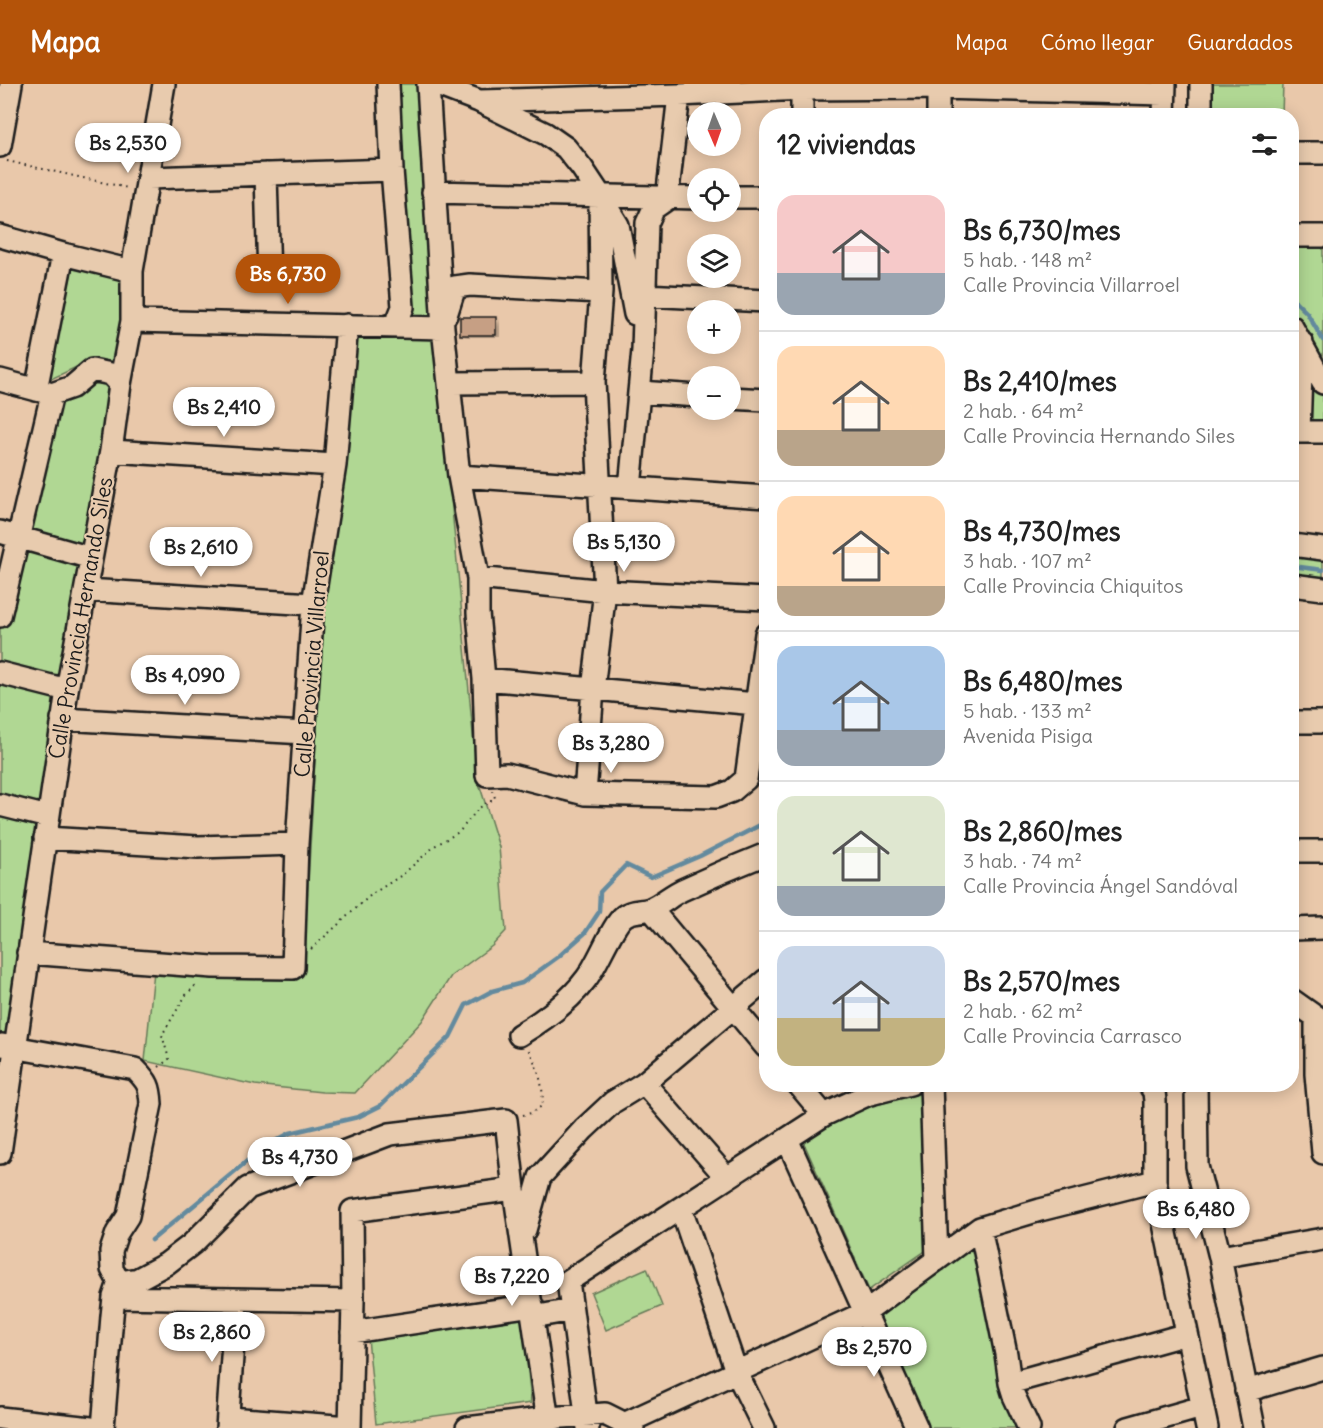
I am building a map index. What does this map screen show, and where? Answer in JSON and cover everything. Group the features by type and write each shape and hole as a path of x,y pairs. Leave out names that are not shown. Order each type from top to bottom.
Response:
{"street":[{"path":"0,146 11,84"},
{"name":"Calle Provincia Hernando Siles","path":"0,1154 7,1046 28,953 62,718 111,451 132,321 132,271 163,84"},
{"path":"388,84 403,307 397,322 390,326"},
{"path":"428,84 443,328 459,476 478,578 487,775 507,774 585,794 716,797 732,791 746,779 758,751 756,704 759,683"},
{"path":"435,84 479,101 546,134 566,148 582,168 618,225 642,350"},
{"path":"1201,84 1201,108"},
{"path":"479,101 679,95 802,86 938,86 1165,89 1164,108"},
{"path":"802,86 802,108"},
{"path":"938,86 938,108"},
{"path":"630,488 642,350 647,223 654,208 667,199 679,95"},
{"path":"1299,153 1323,153"},
{"path":"146,185 266,174 392,170"},
{"path":"266,174 269,279"},
{"path":"434,192 687,198"},
{"path":"585,794 593,690 605,591 594,382 601,292 600,195"},
{"path":"741,197 759,197"},
{"path":"0,236 132,271"},
{"path":"1299,236 1323,236"},
{"path":"0,616 9,534 44,392 63,254"},
{"path":"443,328 455,287 470,285 601,292"},
{"path":"644,295 759,301"},
{"path":"132,321 443,328"},
{"name":"Calle Provincia Villarroel","path":"292,968 297,844 314,604 335,465 346,325"},
{"path":"1299,339 1323,383"},
{"path":"0,380 44,392 72,387 92,370 111,374 120,384"},
{"path":"450,383 594,382"},
{"path":"639,392 687,395"},
{"path":"741,399 759,400"},
{"path":"1299,432 1323,432"},
{"path":"111,451 335,465"},
{"path":"459,476 759,497"},
{"path":"9,534 91,558"},
{"path":"1299,546 1323,549"},
{"path":"478,578 605,591 759,599"},
{"path":"1299,586 1323,589"},
{"path":"86,590 314,604"},
{"path":"0,673 67,690"},
{"path":"484,679 756,704"},
{"path":"62,718 305,733"},
{"path":"1299,722 1323,722"},
{"path":"0,805 48,817"},
{"path":"45,838 198,847 297,844"},
{"path":"1299,852 1323,851"},
{"path":"519,1035 541,1022 586,979 623,916 651,909 668,897 712,875 759,857"},
{"path":"651,909 759,1039"},
{"path":"1299,929 1323,928"},
{"path":"28,953 213,967 292,968"},
{"path":"523,1240 540,1177 584,1129 613,1102 644,1083 759,986"},
{"path":"1299,1005 1319,1019 1317,1086 1323,1153"},
{"path":"7,1046 135,1069 145,1079 150,1089 151,1104 128,1216 117,1233 111,1251 117,1290 104,1428"},
{"path":"644,1083 727,1178"},
{"path":"805,1092 824,1115"},
{"path":"588,1422 568,1281 824,1115 870,1092"},
{"path":"931,1092 937,1260"},
{"path":"1154,1092 1155,1181 1208,1428"},
{"path":"1196,1092 1197,1166 1220,1257 1254,1428"},
{"path":"117,1290 166,1264 192,1244 248,1188 390,1134 506,1120 549,1423"},
{"path":"788,1139 917,1428"},
{"path":"467,1428 588,1422 605,1414 629,1426 736,1371 866,1312 980,1228 1040,1210 1155,1181"},
{"path":"236,1300 227,1423 350,1427 353,1301 352,1211 514,1189"},
{"path":"681,1208 736,1371 764,1428"},
{"path":"980,1228 1010,1383 1029,1428"},
{"path":"1220,1257 1323,1239"},
{"path":"117,1290 236,1300 353,1301"},
{"path":"352,1332 532,1311 572,1310"},
{"path":"1010,1383 1187,1334"},
{"path":"1246,1391 1323,1368"},
{"path":"1128,1428 1202,1407"},
{"path":"0,1418 91,1428"}],"path":[{"path":"0,159 146,185"},
{"path":"292,968 313,946 372,894 402,875 436,845 459,832 479,808 495,798 487,775"},
{"path":"145,1079 169,1059 162,1035 186,995 213,967"},
{"path":"506,1120 531,1113 542,1106 544,1097 535,1061 519,1035"}],"green space":[{"path":"398,84 419,84 433,320 411,321"},
{"path":"1213,84 1283,84 1282,108 1212,108"},
{"path":"1299,241 1323,241 1323,366 1299,322"},
{"path":"73,265 121,275 122,319 113,361 89,361 49,380"},
{"path":"354,337 436,337 477,777 499,847 506,931 492,946 451,976 422,1021 355,1093 255,1085 145,1061 154,971 250,976 303,973 323,615 344,463"},
{"path":"1308,366 1323,396 1323,425 1307,425"},
{"path":"100,380 112,386 86,546 28,531 60,398 74,396"},
{"path":"20,548 82,565 60,678 0,666 0,608"},
{"path":"1299,552 1323,555 1323,579 1299,577"},
{"path":"0,679 52,692 57,700 41,797 35,806 0,799"},
{"path":"0,814 40,824 5,1038 0,1037"},
{"path":"923,1093 928,1249 869,1290 803,1141 831,1123 860,1110"},
{"path":"967,1244 977,1244 1019,1428 924,1428 878,1316"},
{"path":"647,1268 662,1306 606,1330 591,1293"},
{"path":"523,1319 531,1403 376,1424 368,1338"}],"building":[{"path":"460,317 496,317 496,335 460,335"}],"waterway":[{"path":"1299,305 1307,313 1323,340"},
{"path":"1299,567 1323,570"},
{"path":"152,1240 264,1147 290,1133 358,1117 380,1106 450,1037 466,1005 492,991 522,983 558,957 585,933 599,912 600,892 626,865 651,877 700,856 759,826"}]}
